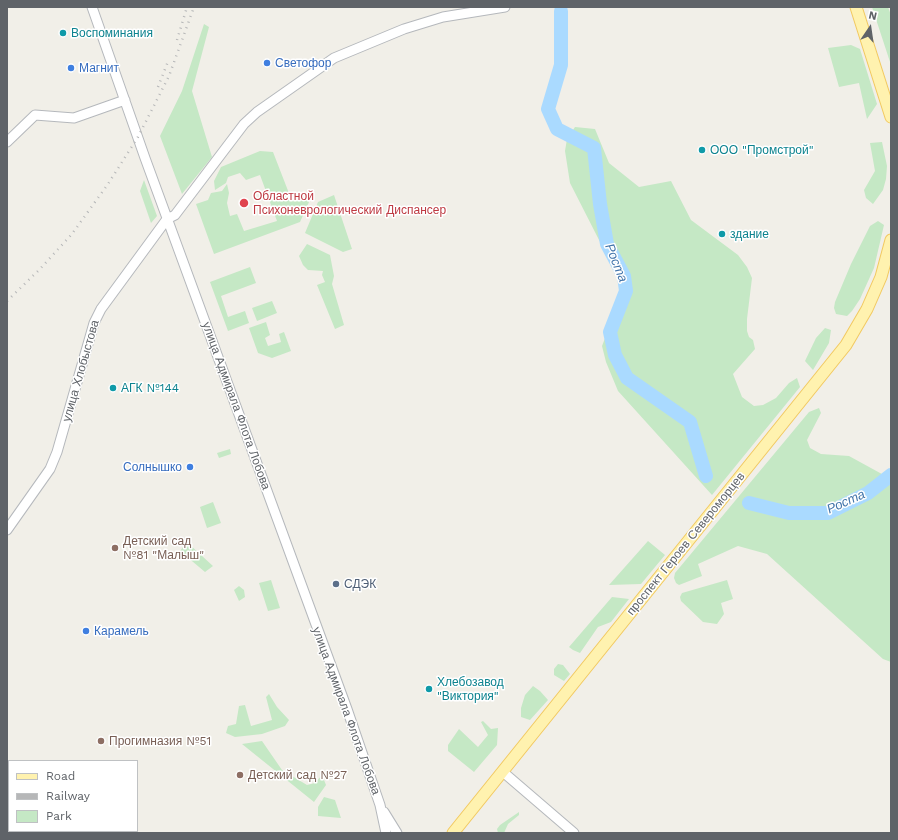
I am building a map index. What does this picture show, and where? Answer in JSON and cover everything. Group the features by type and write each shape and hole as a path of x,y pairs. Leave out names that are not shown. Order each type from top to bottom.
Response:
{"main road":[{"path":"856,7 891,117"},
{"name":"проспект Героев Североморцев","path":"453,833 846,345 868,309 882,277 891,240"}],"street":[{"name":"улица Адмирала Флота Лобова","path":"92,7 167,220 347,709 380,805 386,833"},
{"name":"улица Хлобыстова","path":"7,530 50,469 57,452 94,323 101,309 167,220 175,215 244,124 257,112 334,58 404,29 443,17 506,7"},
{"path":"7,142 35,115 74,118 125,100"},
{"path":"503,772 574,833"},
{"name":"улица Адмирала Флота Лобова","path":"380,805 397,833"}],"green space":[{"path":"872,7 888,7 891,15 891,65"},
{"path":"204,24 209,27 192,91 212,157 182,194 160,136 182,91"},
{"path":"851,45 860,49 877,104 867,119 859,83 839,87 828,48"},
{"path":"575,127 595,129 609,163 639,187 671,181 691,220 738,255 747,267 752,278 747,331 749,337 753,340 755,349 733,374 742,397 754,406 763,405 776,398 789,383 797,378 800,387 712,495 618,391 606,362 602,346 624,289 570,183 565,151 567,139"},
{"path":"882,142 887,166 886,179 883,190 873,204 866,198 864,190 875,171 870,143"},
{"path":"260,151 273,152 292,201 306,196 309,202 300,222 214,254 196,204 208,200 211,193 222,191 227,184 229,193 227,203 230,216 237,214 244,231 277,221 260,175 246,180 240,173 228,177 226,183 215,190 214,181 221,167"},
{"path":"144,180 157,216 151,223 140,191"},
{"path":"334,195 352,249 343,252 305,233 318,202"},
{"path":"878,221 884,225 874,268 860,299 847,316 836,314 834,308 835,302 851,264 870,226"},
{"path":"307,244 330,255 334,276 332,284 344,325 335,329 317,285 325,282 322,275 323,271 308,270 303,265 299,256"},
{"path":"250,267 256,283 221,296 228,317 245,311 249,323 228,331 210,282"},
{"path":"272,301 277,313 257,321 252,308"},
{"path":"266,322 270,335 265,338 268,346 281,342 279,334 284,332 291,351 272,358 258,353 249,328"},
{"path":"825,328 831,330 829,343 813,370 805,361 816,338"},
{"path":"819,408 821,413 807,440 810,448 821,454 849,456 891,479 891,662 883,659 767,554 738,546 698,564 702,576 679,585 676,583 674,578 675,573 809,412"},
{"path":"230,449 231,454 219,458 217,453"},
{"path":"213,502 221,523 207,528 200,507"},
{"path":"648,541 665,555 641,584 609,585"},
{"path":"190,545 213,566 205,572 180,551 184,546"},
{"path":"271,580 280,608 268,611 259,583"},
{"path":"727,580 733,599 721,603 724,614 717,624 703,622 681,601 680,597 682,593"},
{"path":"239,586 244,590 245,597 239,601 234,590"},
{"path":"612,597 629,599 611,622 598,627 580,653 569,647"},
{"path":"558,664 563,665 570,674 564,681 554,675 554,669"},
{"path":"533,686 548,700 530,720 521,717 521,708 525,695"},
{"path":"269,694 277,707 289,720 285,726 262,734 235,737 226,733 228,726 236,724 239,706 245,705 251,726 272,720 266,697"},
{"path":"483,721 491,729 498,728 497,745 474,772 448,751 448,745 459,729 478,747 488,735 481,722"},
{"path":"262,741 282,770 307,785 315,783 322,775 326,785 314,802 242,744"},
{"path":"324,797 335,800 341,818 318,816 318,807"},
{"path":"519,812 519,815 508,824 504,833 498,833 497,829 500,825"}],"waterway":[{"name":"Роста","path":"561,11 561,65 548,109 557,129 594,148 600,204 607,244 624,276 626,291 610,332 615,355 627,378 690,422 706,476"},
{"name":"Роста","path":"749,503 789,513 828,513 868,493 891,475"}],"railway":[{"path":"177,40 187,7"},
{"path":"7,301 39,270 72,234 108,184 138,137 169,76 194,7"},
{"path":"158,87 169,59"}],"place":[{"name":"Воспоминания","path":"63,33"},
{"name":"Светофор","path":"267,63"},
{"name":"Магнит","path":"71,68"},
{"name":"ООО \"Промстрой\"","path":"702,150"},
{"name":"Областной Психоневрологический Диспансер","path":"244,203"},
{"name":"здание","path":"722,234"},
{"name":"АГК №144","path":"113,388"},
{"name":"Солнышко","path":"190,467"},
{"name":"Детский сад №81 \"Малыш\"","path":"115,548"},
{"name":"СДЭК","path":"336,584"},
{"name":"Карамель","path":"86,631"},
{"name":"Хлебозавод \"Виктория\"","path":"429,689"},
{"name":"Прогимназия №51","path":"101,741"},
{"name":"Детский сад №27","path":"240,775"}]}
